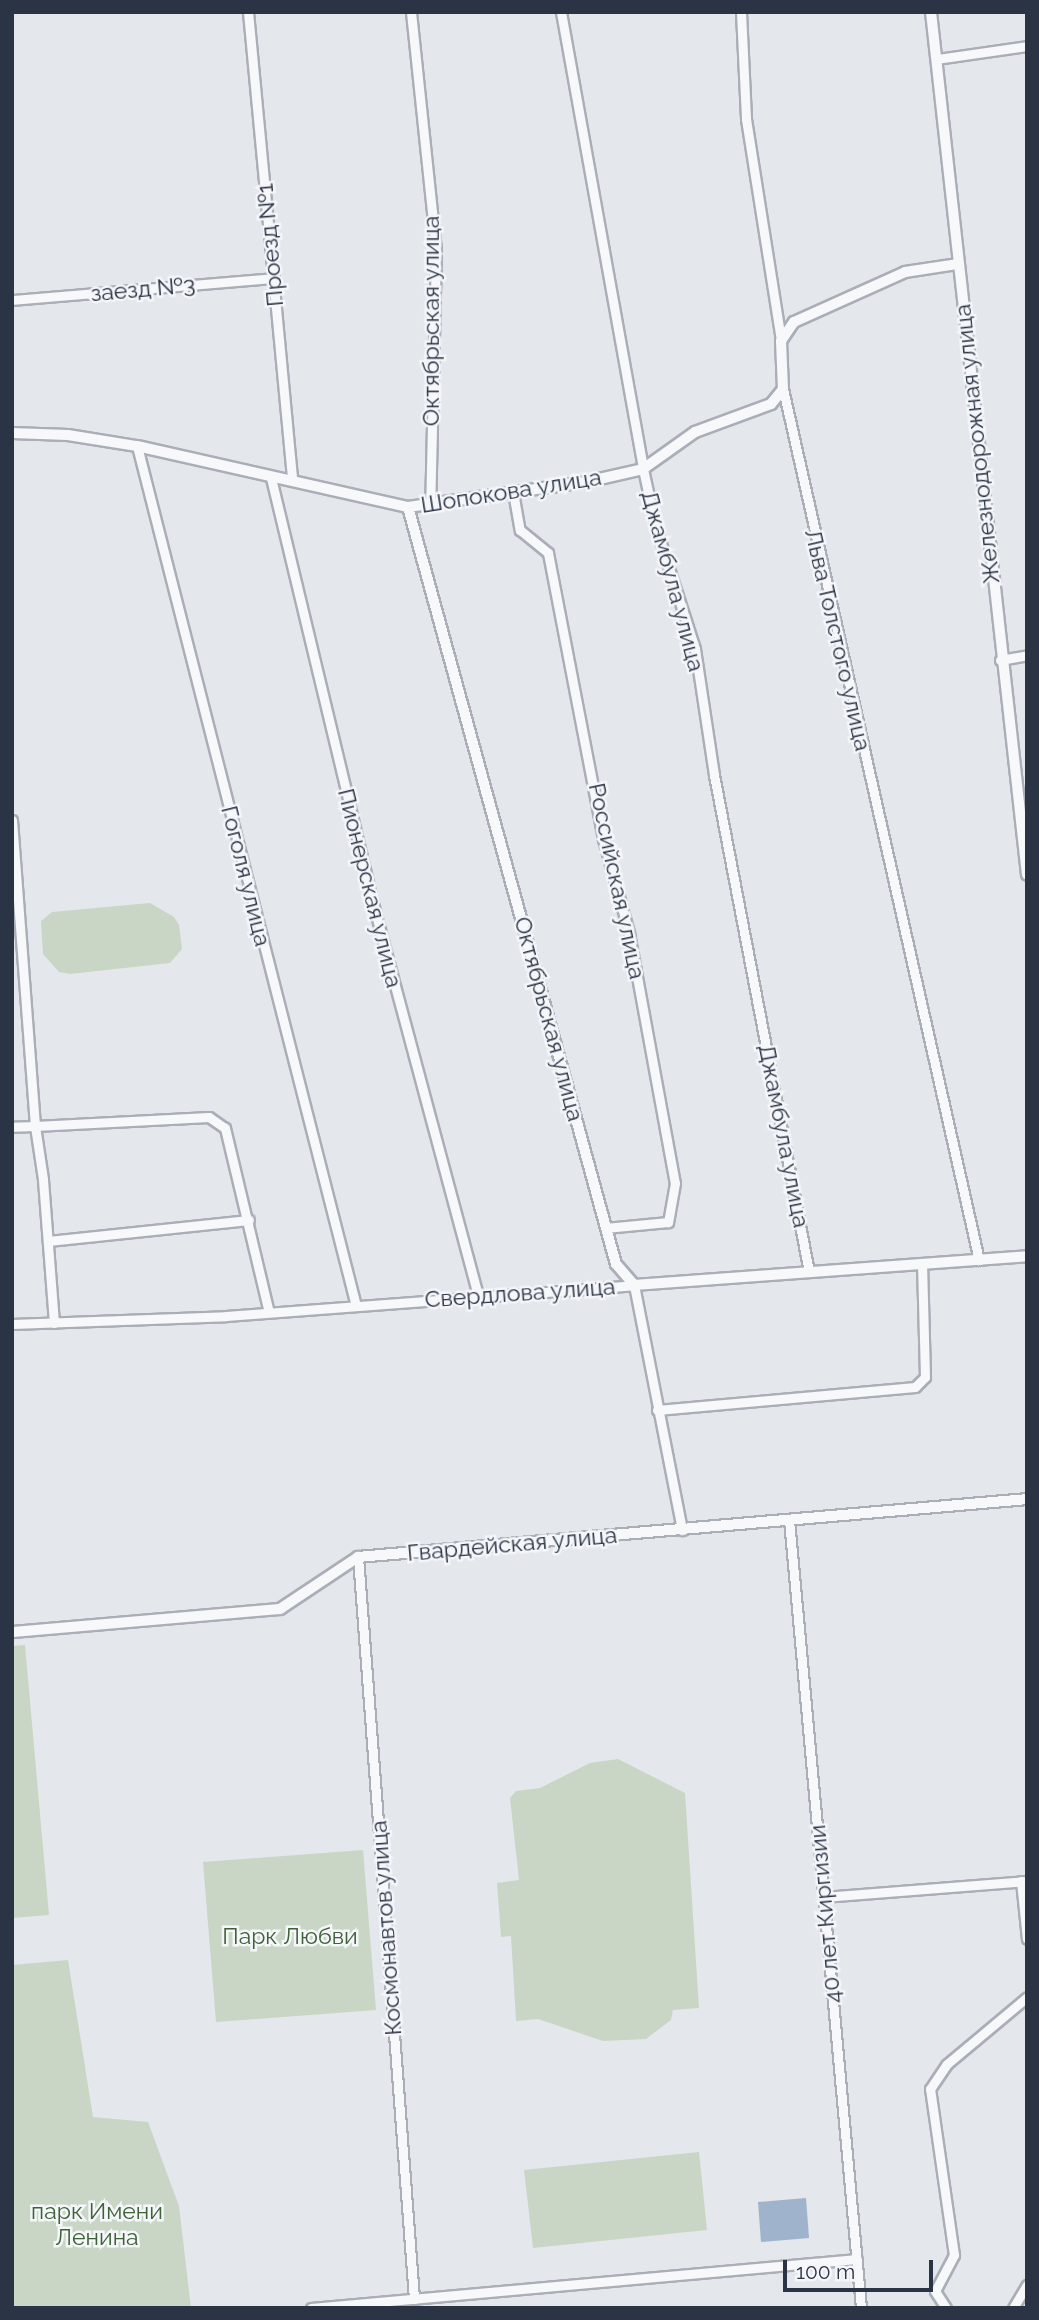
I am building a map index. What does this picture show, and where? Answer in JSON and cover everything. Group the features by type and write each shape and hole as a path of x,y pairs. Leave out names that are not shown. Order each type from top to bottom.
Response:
{"street":[{"name":"Проезд №1","path":"248,12 292,478"},
{"name":"Октябрьская улица","path":"411,12 436,250 430,505"},
{"name":"Джамбула улица","path":"561,12 643,469 656,528 695,649 714,775 809,1272"},
{"name":"Льва Толстого улица","path":"741,12 746,119 781,341 783,389 979,1260"},
{"name":"Железнодорожная улица","path":"931,12 1000,660 1027,875"},
{"path":"937,59 1027,46"},
{"path":"781,341 794,322 905,272 958,264"},
{"name":"заезд №3","path":"12,300 274,278"},
{"name":"Шопокова улица","path":"12,433 68,435 137,446 271,478 292,478 408,507 643,469 695,432 771,404 783,389"},
{"name":"Гоголя улица","path":"137,446 356,1306"},
{"name":"Пионерская улица","path":"271,478 375,911 478,1296"},
{"name":"Российская улица","path":"513,492 520,530 548,553 603,839 629,933 675,1183 668,1222 605,1228"},
{"name":"Октябрьская улица","path":"408,507 615,1264 634,1285 682,1530"},
{"path":"1000,660 1027,655"},
{"path":"12,820 35,1126 54,1323"},
{"path":"12,1127 215,1118 225,1128 269,1312"},
{"path":"48,1241 249,1220"},
{"name":"Свердлова улица","path":"12,1324 269,1312 922,1266 1027,1256"},
{"path":"657,1410 915,1387 925,1377 922,1266"},
{"name":"Гвардейская улица","path":"12,1632 280,1609 358,1557 1027,1499"},
{"name":"40 лет Киргизии","path":"789,1520 861,2308"},
{"name":"Космонавтов улица","path":"358,1557 414,2299"},
{"path":"824,1897 1024,1881 1027,1939"},
{"path":"946,2308 935,2291 954,2255 930,2089 947,2064 1027,1997"},
{"path":"311,2308 857,2259"},
{"path":"1013,2308 1027,2285"}],"green space":[{"path":"150,903 174,917 179,925 182,949 170,963 70,974 59,972 43,954 41,921 52,912"},
{"path":"25,1645 49,1915 12,1918 12,1646"},
{"path":"618,1759 685,1793 699,2008 673,2010 671,2020 646,2039 603,2041 538,2019 516,2021 511,1936 501,1937 497,1883 519,1880 510,1798 516,1791 540,1788 590,1763"},
{"name":"Парк Любви","path":"363,1850 376,2010 216,2022 203,1862"},
{"name":"парк Имени Ленина","path":"68,1960 93,2117 148,2122 179,2206 191,2308 12,2308 12,1965"},
{"path":"699,2152 707,2230 533,2248 524,2170"}],"water":[{"path":"806,2198 809,2238 761,2242 758,2202"}]}
